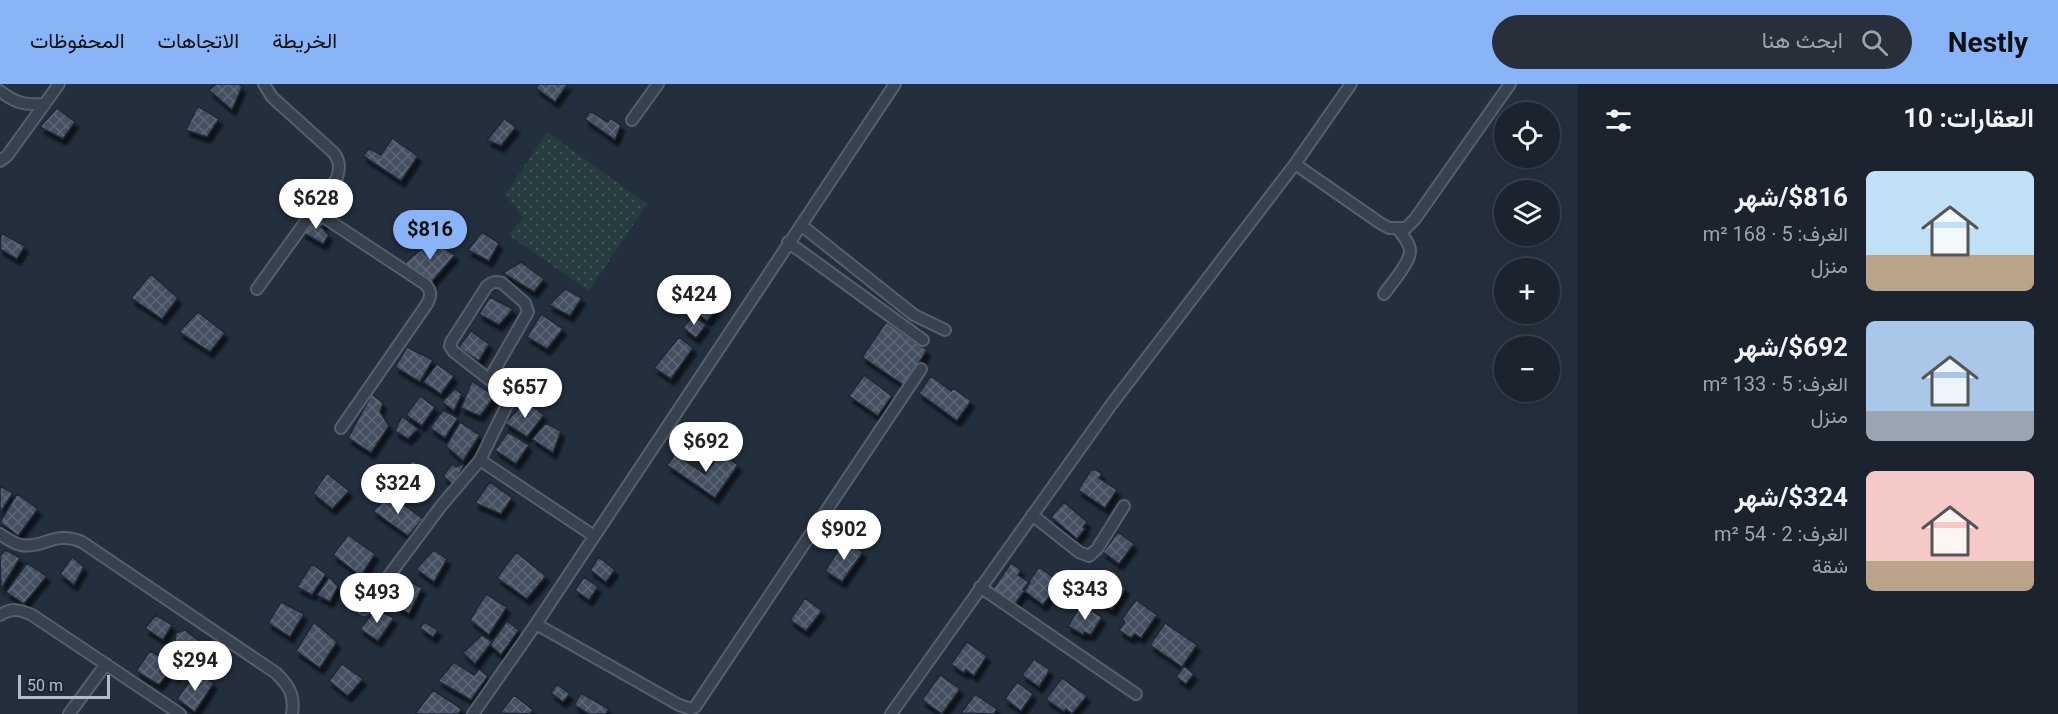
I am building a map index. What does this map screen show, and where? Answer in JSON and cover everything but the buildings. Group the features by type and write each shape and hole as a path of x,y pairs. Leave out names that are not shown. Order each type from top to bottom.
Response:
{"street":[{"path":"0,161 7,156 59,84"},
{"path":"257,289 337,178 340,169 339,161 334,153 272,97 264,84"},
{"path":"632,120 658,84"},
{"path":"473,714 536,624 895,84"},
{"path":"896,712 980,587 1118,396 1295,164 1351,84"},
{"path":"1295,164 1380,223 1398,229 1406,228 1415,219 1510,84"},
{"path":"0,91 23,104 43,104"},
{"path":"313,210 425,284 430,293 427,304 341,428"},
{"path":"801,225 914,315 945,330"},
{"path":"1384,294 1408,260 1410,252 1407,242 1398,229"},
{"path":"788,242 923,340"},
{"path":"364,609 441,506 480,460 509,399 504,389 454,352 450,346 487,286 492,282 497,282 502,283 525,303 528,312 490,378"},
{"path":"536,624 679,705 691,709 695,707 921,369"},
{"path":"480,460 594,536"},
{"path":"1032,515 1079,552 1089,556 1097,549 1124,506"},
{"path":"0,534 20,545 28,546 66,537 82,542 276,673 288,684 293,694 292,714"},
{"path":"980,587 1136,694"},
{"path":"0,615 10,609 26,612 178,714"},
{"path":"69,714 106,664"}],"green space":[{"path":"547,132 647,204 589,291 509,235 523,218 506,194"}]}
